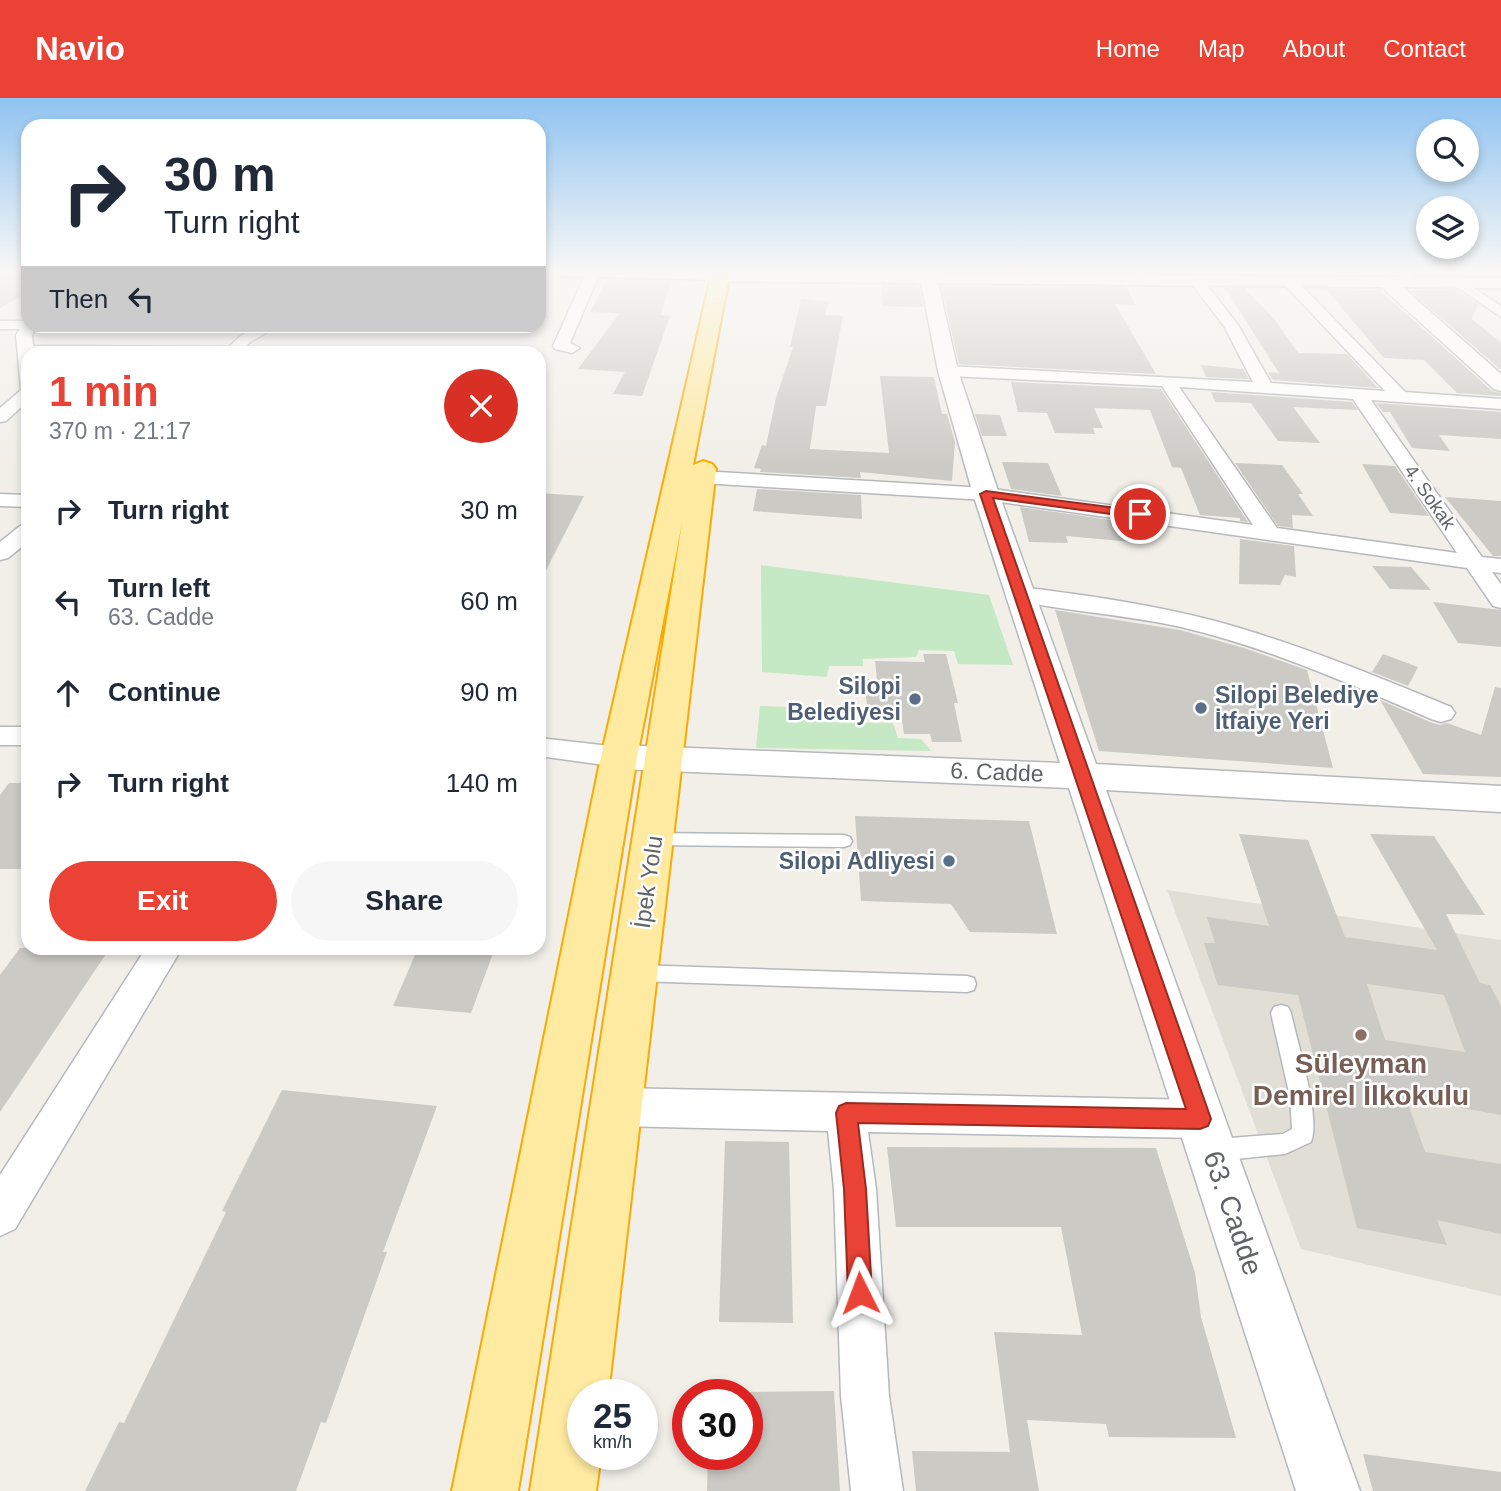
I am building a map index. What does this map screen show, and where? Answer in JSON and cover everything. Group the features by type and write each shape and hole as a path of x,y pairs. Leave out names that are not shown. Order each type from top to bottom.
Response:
{"highway":[{"path":"485,1491 619,757 717,337"},
{"name":"İpek Yolu","path":"563,1491 722,337"}],"street":[{"path":"565,337 561,346 572,348"},
{"name":"63. Cadde","path":"942,337 948,371 986,494 1328,1491"},
{"path":"1237,337 1265,388"},
{"path":"1342,337 1399,397"},
{"path":"1455,337 1501,385"},
{"path":"948,371 1167,381 1501,404"},
{"path":"1167,381 1268,531"},
{"path":"0,396 21,392"},
{"name":"4. Sokak","path":"1359,395 1501,601"},
{"path":"0,417 21,398"},
{"path":"701,477 986,494 1268,531 1501,566"},
{"path":"0,500 21,500"},
{"path":"0,553 21,536"},
{"path":"1020,594 1104,606 1203,626 1283,650 1441,713"},
{"path":"0,736 21,736"},
{"path":"546,748 619,757"},
{"name":"6. Cadde","path":"619,757 1083,776 1501,799"},
{"path":"0,1214 161,955"},
{"path":"617,1107 846,1113 1206,1135"},
{"path":"846,1113 855,1189 865,1396 877,1491"}],"lane":[{"path":"654,839 844,841"},
{"path":"635,973 967,984"},
{"path":"1206,1135 1285,1144 1303,1135 1300,1097 1282,1013"}],"shaded area":[{"name":"Süleyman Demirel İlkokulu","path":"1167,890 1501,940 1501,1296 1301,1249"}],"green space":[{"path":"761,565 989,595 1013,665 958,664 954,651 919,650 916,657 863,659 863,666 829,666 827,677 762,672"},
{"path":"760,706 817,708 820,722 893,723 898,738 921,739 931,751 756,748"}],"building":[{"path":"602,337 663,337 642,396 613,394 625,372 578,369"},
{"path":"792,337 839,337 826,406 816,406 810,449 889,453 880,376 934,377 942,414 947,414 955,442 952,481 860,472 861,478 760,472 761,469 754,468 762,445 766,446 776,398 793,347 790,347"},
{"path":"953,337 1134,337 1156,374 959,364"},
{"path":"1256,337 1287,337 1298,353 1347,354 1378,388 1273,380 1268,372 1279,373"},
{"path":"1366,337 1432,337 1492,391 1501,393 1501,396 1457,393 1424,360 1384,358"},
{"path":"1463,337 1494,337 1501,343 1501,370"},
{"path":"1201,365 1243,369 1249,379 1206,377"},
{"path":"1011,382 1161,389 1248,522 1240,521 1240,518 1200,515 1181,468 1172,467 1150,410 1094,408 1103,428 1093,428 1095,434 1055,433 1047,413 1018,412"},
{"path":"1211,392 1352,402 1358,410 1293,407 1320,443 1278,441 1251,403 1215,402"},
{"path":"1376,403 1501,412 1501,439 1439,435 1450,451 1412,448 1390,412 1383,412"},
{"path":"975,414 1000,415 1007,436 982,436"},
{"path":"1002,462 1048,463 1062,496 1011,489"},
{"path":"1235,463 1282,465 1303,494 1298,494 1313,516 1292,515 1293,528 1278,526"},
{"path":"1362,464 1395,466 1429,516 1390,513"},
{"path":"757,489 861,495 862,519 753,511"},
{"path":"546,493 584,496 546,570"},
{"path":"1445,497 1501,501 1501,556 1493,556"},
{"path":"1020,507 1139,524 1143,543 1066,536 1068,543 1029,542"},
{"path":"1240,539 1294,546 1296,577 1285,575 1280,585 1239,584"},
{"path":"1372,566 1411,567 1431,590 1390,589"},
{"path":"1433,602 1501,610 1501,647 1458,643"},
{"name":"Silopi Belediye İtfaiye Yeri","path":"1055,610 1180,630 1307,670 1333,768 1099,751"},
{"name":"Silopi Belediyesi","path":"923,654 946,654 958,703 954,703 962,742 932,742 930,734 904,734 901,714 868,714 864,679 877,679 875,661 925,662"},
{"path":"1383,654 1418,667 1408,686 1372,672"},
{"path":"1495,687 1501,688 1501,777 1423,774 1380,700 1430,722 1440,725 1447,723 1481,735"},
{"path":"9,783 21,783 21,869 0,869 0,795"},
{"name":"Silopi Adliyesi","path":"855,816 1029,821 1057,934 970,932 951,904 861,901"},
{"path":"1239,834 1308,840 1345,937 1437,950 1370,834 1434,836 1485,915 1446,914 1480,983 1490,985 1501,1006 1501,1115 1406,1098 1425,1152 1501,1164 1501,1234 1437,1220 1447,1245 1357,1228 1298,995 1218,985 1204,943 1215,943 1207,917 1269,926","holes":["1367,984 1444,995 1465,1052 1385,1040"]},
{"path":"20,948 21,955 105,955 0,1112 0,975"},
{"path":"415,955 492,955 471,1013 393,1006"},
{"path":"282,1090 437,1106 383,1252 387,1252 326,1423 321,1422 296,1491 85,1491 119,1422 124,1423 226,1212 222,1211"},
{"path":"725,1141 789,1142 793,1323 719,1322"},
{"path":"887,1147 1156,1148 1195,1273 1201,1317 1236,1438 1109,1437 1106,1424 1027,1420 1039,1491 916,1491 912,1451 1010,1452 994,1332 1082,1335 1061,1227 896,1227"},
{"path":"834,1391 840,1491 707,1491 708,1470 763,1470 763,1392"},
{"path":"1363,1454 1501,1472 1501,1491 1373,1491"}],"place":[{"name":"Silopi Belediyesi","path":"915,699"},
{"name":"Silopi Belediye İtfaiye Yeri","path":"1201,708"},
{"name":"Silopi Adliyesi","path":"949,861"},
{"name":"Süleyman Demirel İlkokulu","path":"1361,1035"}],"route":[{"path":"860,1293 855,1189 846,1113 1200,1119 986,494 1140,514"}]}
